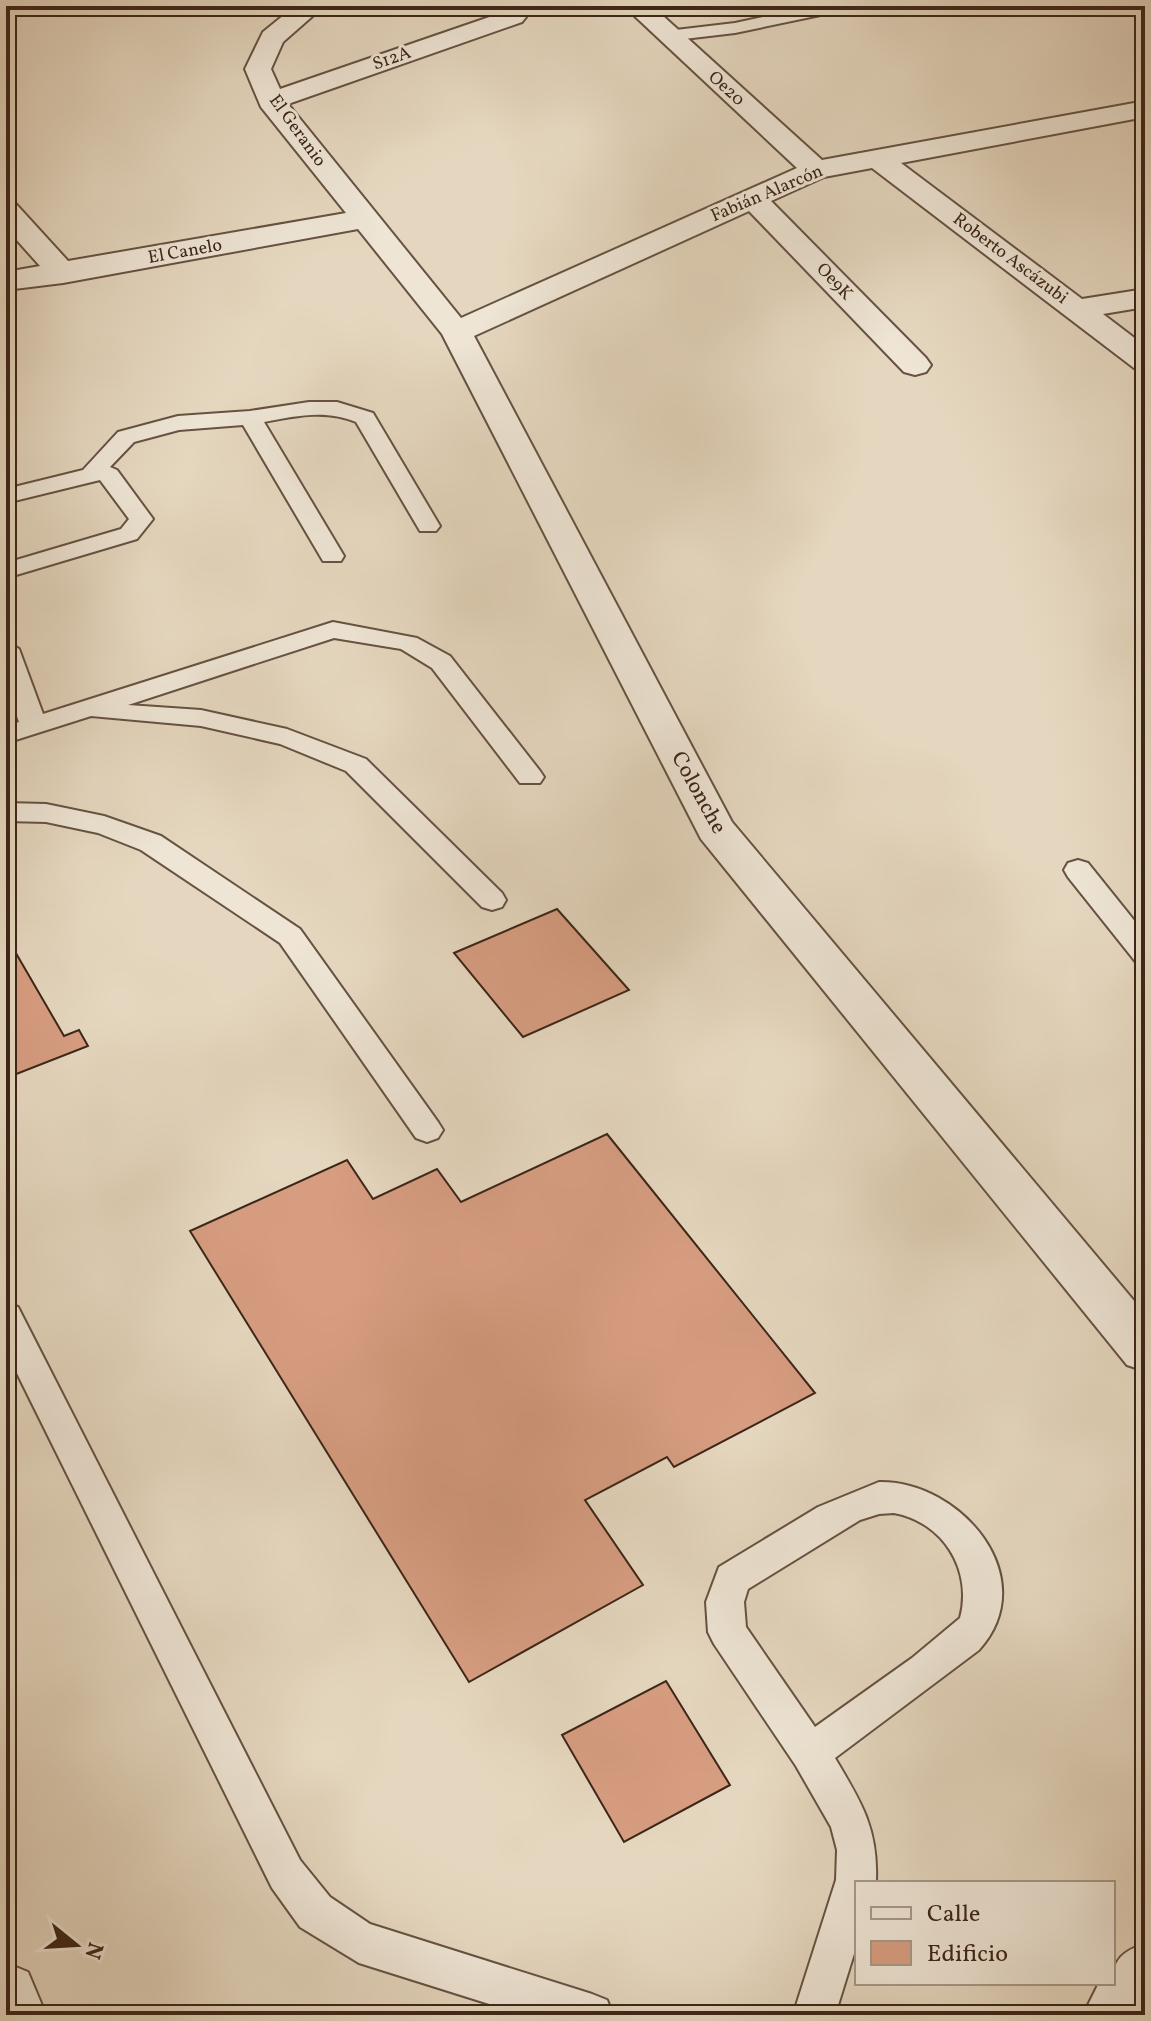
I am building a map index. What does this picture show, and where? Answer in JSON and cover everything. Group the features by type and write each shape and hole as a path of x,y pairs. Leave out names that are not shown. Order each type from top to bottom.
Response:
{"street":[{"name":"El Geranio","path":"311,6 272,38 258,69 271,101 363,219"},
{"name":"Oe20","path":"637,6 816,170"},
{"name":"S12A","path":"271,101 513,17"},
{"name":"Fabián Alarcón","path":"456,332 816,170 1145,109"},
{"name":"Roberto Ascázubi","path":"875,157 1145,361"},
{"name":"Oe9K","path":"753,199 915,365"},
{"path":"6,210 63,274"},
{"name":"El Canelo","path":"6,281 63,274 363,219"},
{"name":"Colonche","path":"363,219 456,332 715,829 1137,1323"},
{"path":"1076,309 1145,298"},
{"path":"1114,2015 1145,1974"},
{"path":"6,1994 15,2015"}],"lane":[{"path":"667,36 735,28 830,8"},
{"path":"93,472 126,437 178,423 250,418 332,406 348,409 365,418 428,526"},
{"path":"250,418 332,556"},
{"path":"6,496 93,472 109,475 141,519 138,527 129,534 6,571"},
{"path":"6,735 333,630 376,634 408,643 441,662 530,777"},
{"path":"6,649 34,726"},
{"path":"83,710 201,718 287,737 356,765 492,900"},
{"path":"6,812 46,813 104,825 151,843 290,936 427,1130"},
{"path":"1078,870 1145,954"},
{"path":"6,1317 286,1874 315,1912 359,1942 592,2015"},
{"path":"810,1753 973,1632 985,1593 979,1567 960,1531 926,1505 890,1497 864,1502 732,1579 725,1602 727,1632 810,1753 850,1821 857,1850 856,1881"},
{"path":"814,2015 855,1883"}],"building":[{"path":"557,909 629,990 523,1037 454,953"},
{"path":"6,936 64,1036 79,1030 88,1046 6,1078"},
{"path":"607,1134 815,1393 674,1467 667,1457 585,1500 643,1585 469,1682 190,1231 347,1160 373,1199 437,1169 461,1202"},
{"path":"666,1681 730,1785 624,1842 562,1735"}]}
